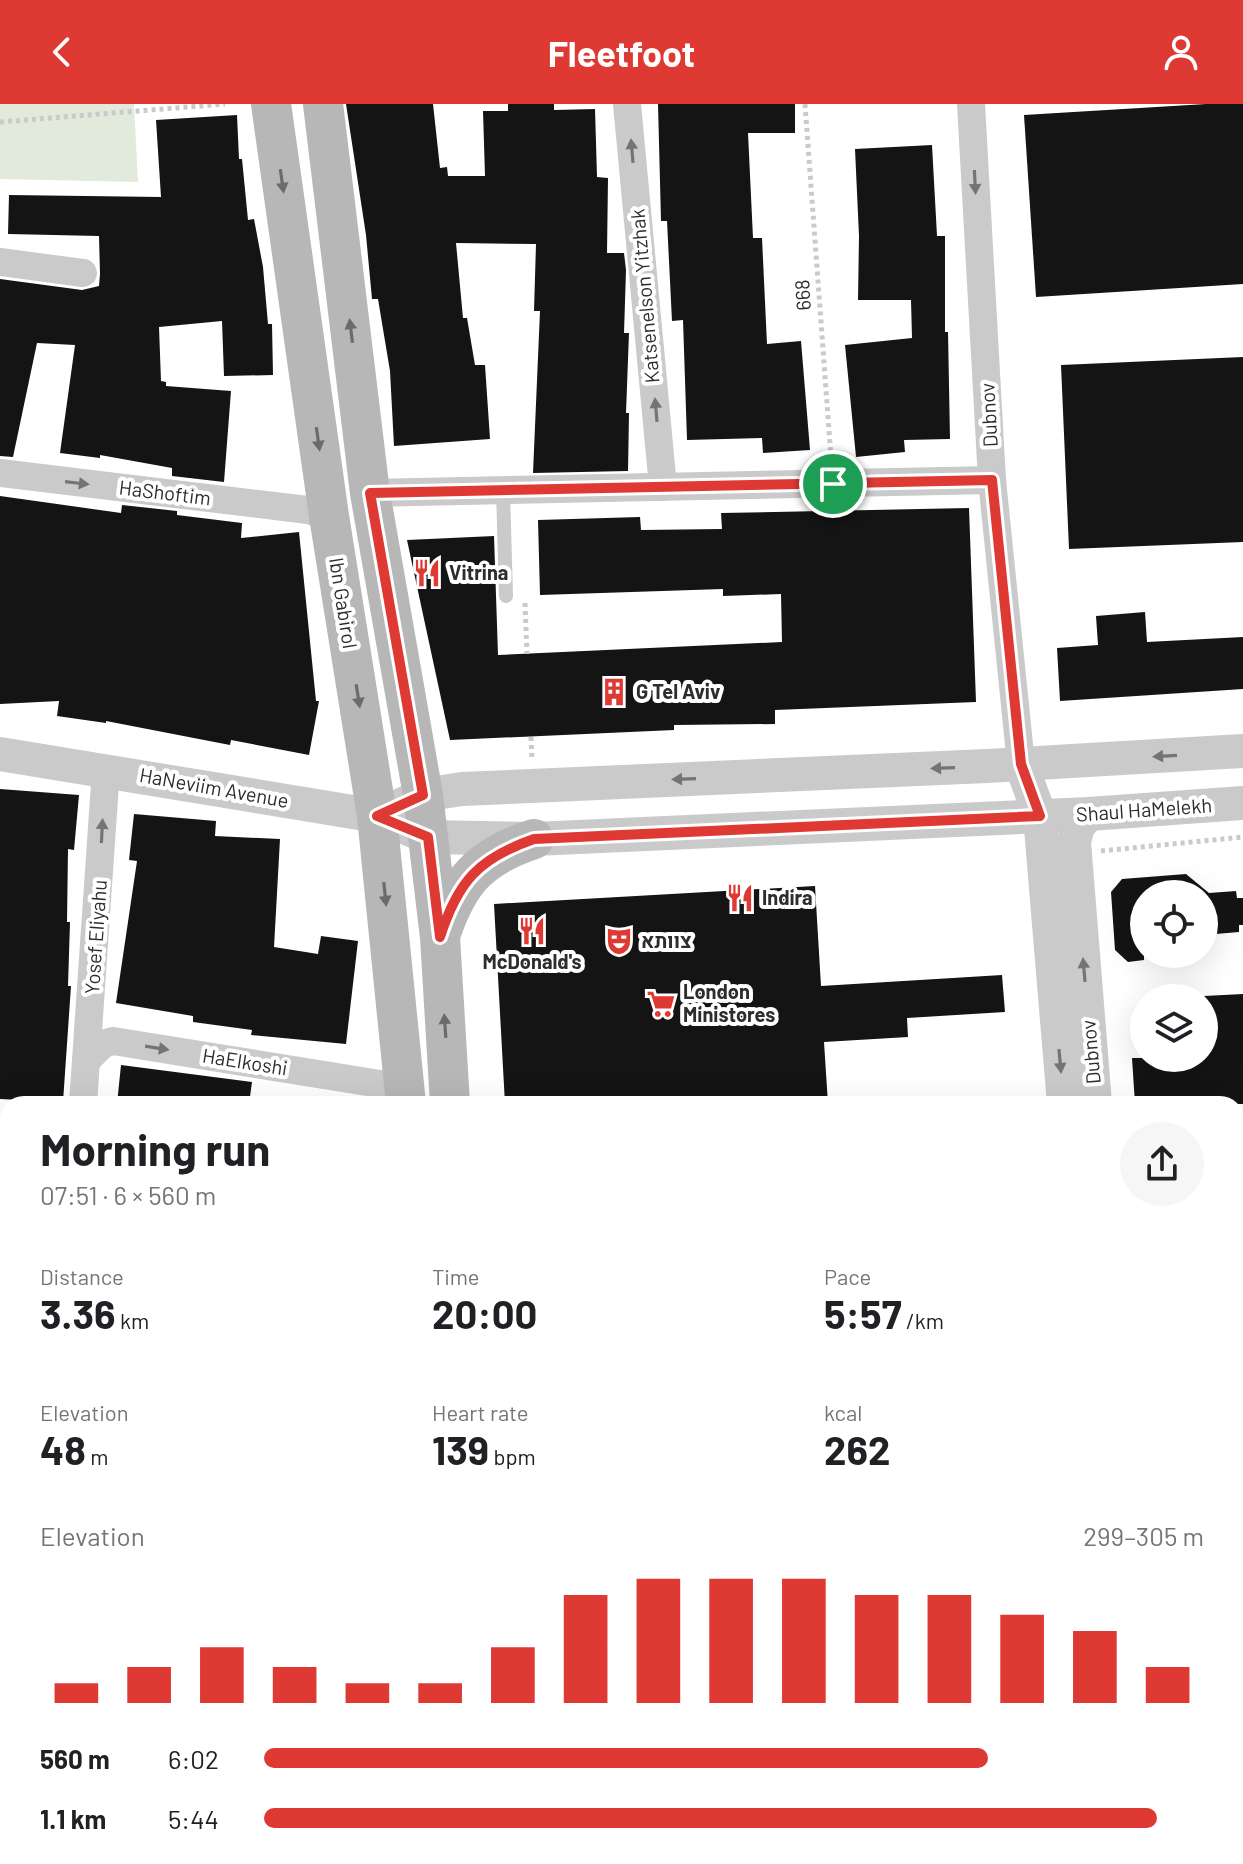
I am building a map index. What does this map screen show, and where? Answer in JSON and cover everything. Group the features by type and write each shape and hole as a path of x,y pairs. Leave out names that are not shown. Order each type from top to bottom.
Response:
{"main road":[{"name":"Ibn Gabirol","path":"271,104 329,516 377,816 405,1096"},
{"path":"323,104 370,493 423,795 440,937 450,1096"},
{"path":"440,937 452,902 475,869 513,846 534,839"}],"street":[{"name":"Katsenelson Yitzhak","path":"627,104 663,487"},
{"name":"Dubnov","path":"971,104 992,480 1021,764 1040,816 1063,1096"},
{"path":"0,262 83,273"},
{"name":"HaShoftim","path":"0,473 308,510 329,516"},
{"path":"370,493 992,480"},
{"path":"377,816 423,795 462,789 1243,751"},
{"name":"HaNeviim Avenue","path":"0,754 106,769 377,816"},
{"name":"Yosef Eliyahu","path":"84,1096 106,769"},
{"name":"Shaul HaMelekh","path":"377,816 428,837 534,839 1089,814 1243,803"},
{"name":"Dubnov","path":"1089,814 1076,831 1075,853 1094,1096"},
{"name":"HaElkoshi","path":"87,1060 103,1044 113,1041 380,1084 397,1096"}],"lane":[{"path":"503,490 506,596"}],"path":[{"path":"0,122 225,104"},
{"name":"668","path":"805,104 833,484"},
{"path":"1075,853 1243,837"}],"green space":[{"path":"0,104 134,104 138,182 0,179"}],"building":[{"path":"346,104 433,104 440,168 447,167 448,176 485,176 483,111 508,111 508,104 554,104 554,110 595,109 597,177 608,178 607,253 624,253 626,270 624,333 629,333 626,413 629,413 628,471 533,473 540,311 534,311 536,244 456,243 463,318 467,318 475,365 485,365 490,439 394,446 390,371 378,299 372,299 366,235"},
{"path":"658,104 795,104 795,133 748,133 753,238 762,238 767,344 801,341 810,450 763,453 762,438 687,440 683,320 672,321 667,221 661,221"},
{"path":"1243,104 1243,284 1036,297 1024,115"},
{"path":"237,115 239,159 242,159 248,220 254,219 263,267 268,324 272,324 273,375 224,376 222,321 159,327 161,381 166,382 166,386 231,391 224,482 172,476 172,468 100,455 100,458 60,453 75,345 37,343 13,457 0,456 0,279 82,290 99,286 100,274 99,236 8,234 9,195 161,197 156,120"},
{"path":"932,145 937,236 945,236 950,439 904,440 905,452 856,457 845,345 912,338 911,300 858,300 855,149"},
{"path":"1243,357 1243,542 1069,549 1061,365"},
{"path":"0,496 121,513 122,505 177,511 177,515 242,523 241,538 299,532 316,701 319,701 309,755 231,740 230,745 106,721 57,716 59,701 0,704"},
{"path":"969,508 976,702 775,710 775,724 674,725 674,730 450,740 407,540 494,536 498,655 782,642 781,594 723,596 723,589 540,595 538,520 640,517 641,530 722,529 721,513"},
{"path":"1145,612 1147,642 1243,637 1243,689 1060,701 1057,648 1098,645 1096,616"},
{"path":"0,789 79,795 74,850 68,849 68,986 71,986 63,1096 0,1096"},
{"path":"134,814 216,821 215,836 280,839 274,947 318,954 321,936 358,941 346,1044 251,1035 252,1030 193,1022 193,1016 116,1003 137,861 129,860"},
{"path":"1186,874 1193,880 1130,880 1128,962 1115,950 1111,892 1122,879"},
{"name":"London Ministores","path":"815,886 821,986 1002,975 1005,1012 907,1018 908,1037 824,1042 827,1096 505,1096 494,904"},
{"path":"1236,891 1237,898 1243,898 1243,925 1239,925 1239,932 1218,934 1218,892"},
{"path":"1243,994 1243,1096 1134,1096 1133,1072 1218,1072 1218,995"},
{"path":"121,1065 252,1082 250,1096 118,1096"}],"place":[{"name":"Vitrina","path":"427,573"},
{"name":"G Tel Aviv","path":"614,692"},
{"name":"Indira","path":"740,898"},
{"name":"McDonald's","path":"532,931"},
{"name":"צוותא","path":"619,941"},
{"name":"London Ministores","path":"661,1004"}],"route":[{"path":"992,480 1021,764 1040,816 534,839 513,846 475,869 452,902 440,937 428,837 377,816 423,795 370,493 833,484 992,480"}]}
